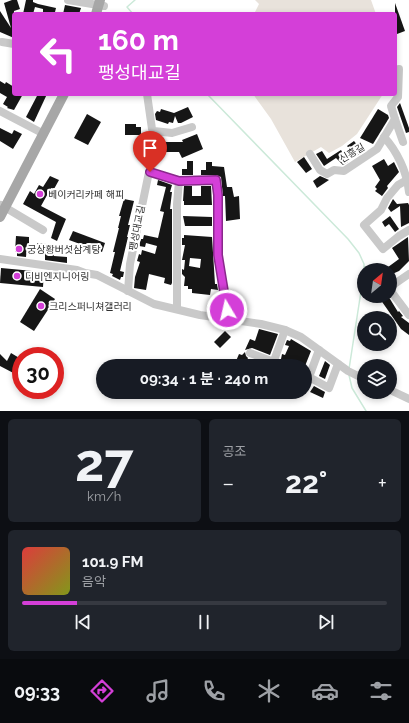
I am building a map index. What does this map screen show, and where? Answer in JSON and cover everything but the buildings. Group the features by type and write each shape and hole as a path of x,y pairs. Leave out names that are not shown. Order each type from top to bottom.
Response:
{"main road":[{"path":"41,133 58,96"},
{"path":"0,217 2,207 41,133 63,96"}],"street":[{"path":"68,0 101,6"},
{"path":"2,42 12,44"},
{"path":"395,148 406,140 395,119 391,106 398,98 399,69"},
{"path":"147,96 152,129 154,131 172,133 192,127"},
{"path":"0,112 41,133"},
{"name":"신흥길","path":"310,154 320,170 327,174 334,170 344,171 377,149 395,119"},
{"path":"384,137 395,148 407,180 409,192"},
{"name":"팽성대교길","path":"128,291 130,264 150,172 179,181 216,180 218,195 218,255 227,310 226,320"},
{"path":"407,180 398,185 387,198 381,210 364,225 383,249 398,236 409,230"},
{"path":"177,308 177,204 179,181"},
{"path":"2,207 43,230"},
{"path":"0,259 77,270 85,274 97,275 154,304 177,308 200,315 261,324 285,330 301,337 338,364 357,376"},
{"path":"397,283 409,274"},
{"path":"397,299 409,315"},
{"path":"275,359 285,330"},
{"path":"319,350 309,377 329,388 338,364"},
{"path":"250,353 263,359"},
{"path":"397,393 409,399"}],"shaded area":[{"path":"255,0 371,0 375,12 255,12 259,4"},
{"path":"254,96 382,96 357,134 342,146 329,153 321,147 295,162 271,119"}],"waterway":[{"path":"131,12 127,7 135,0"},
{"path":"209,96 348,239 359,253 364,264 364,272 349,369"},
{"path":"349,375 352,388 366,411"}],"place":[{"name":"베이커리카페 해피","path":"40,194"},
{"name":"궁상황버섯삼계탕","path":"19,249"},
{"name":"디비엔지니어링","path":"17,276"},
{"name":"크리스퍼니쳐갤러리","path":"41,306"}],"route":[{"path":"150,172 179,181 216,180 218,195 218,255 227,310"}]}
